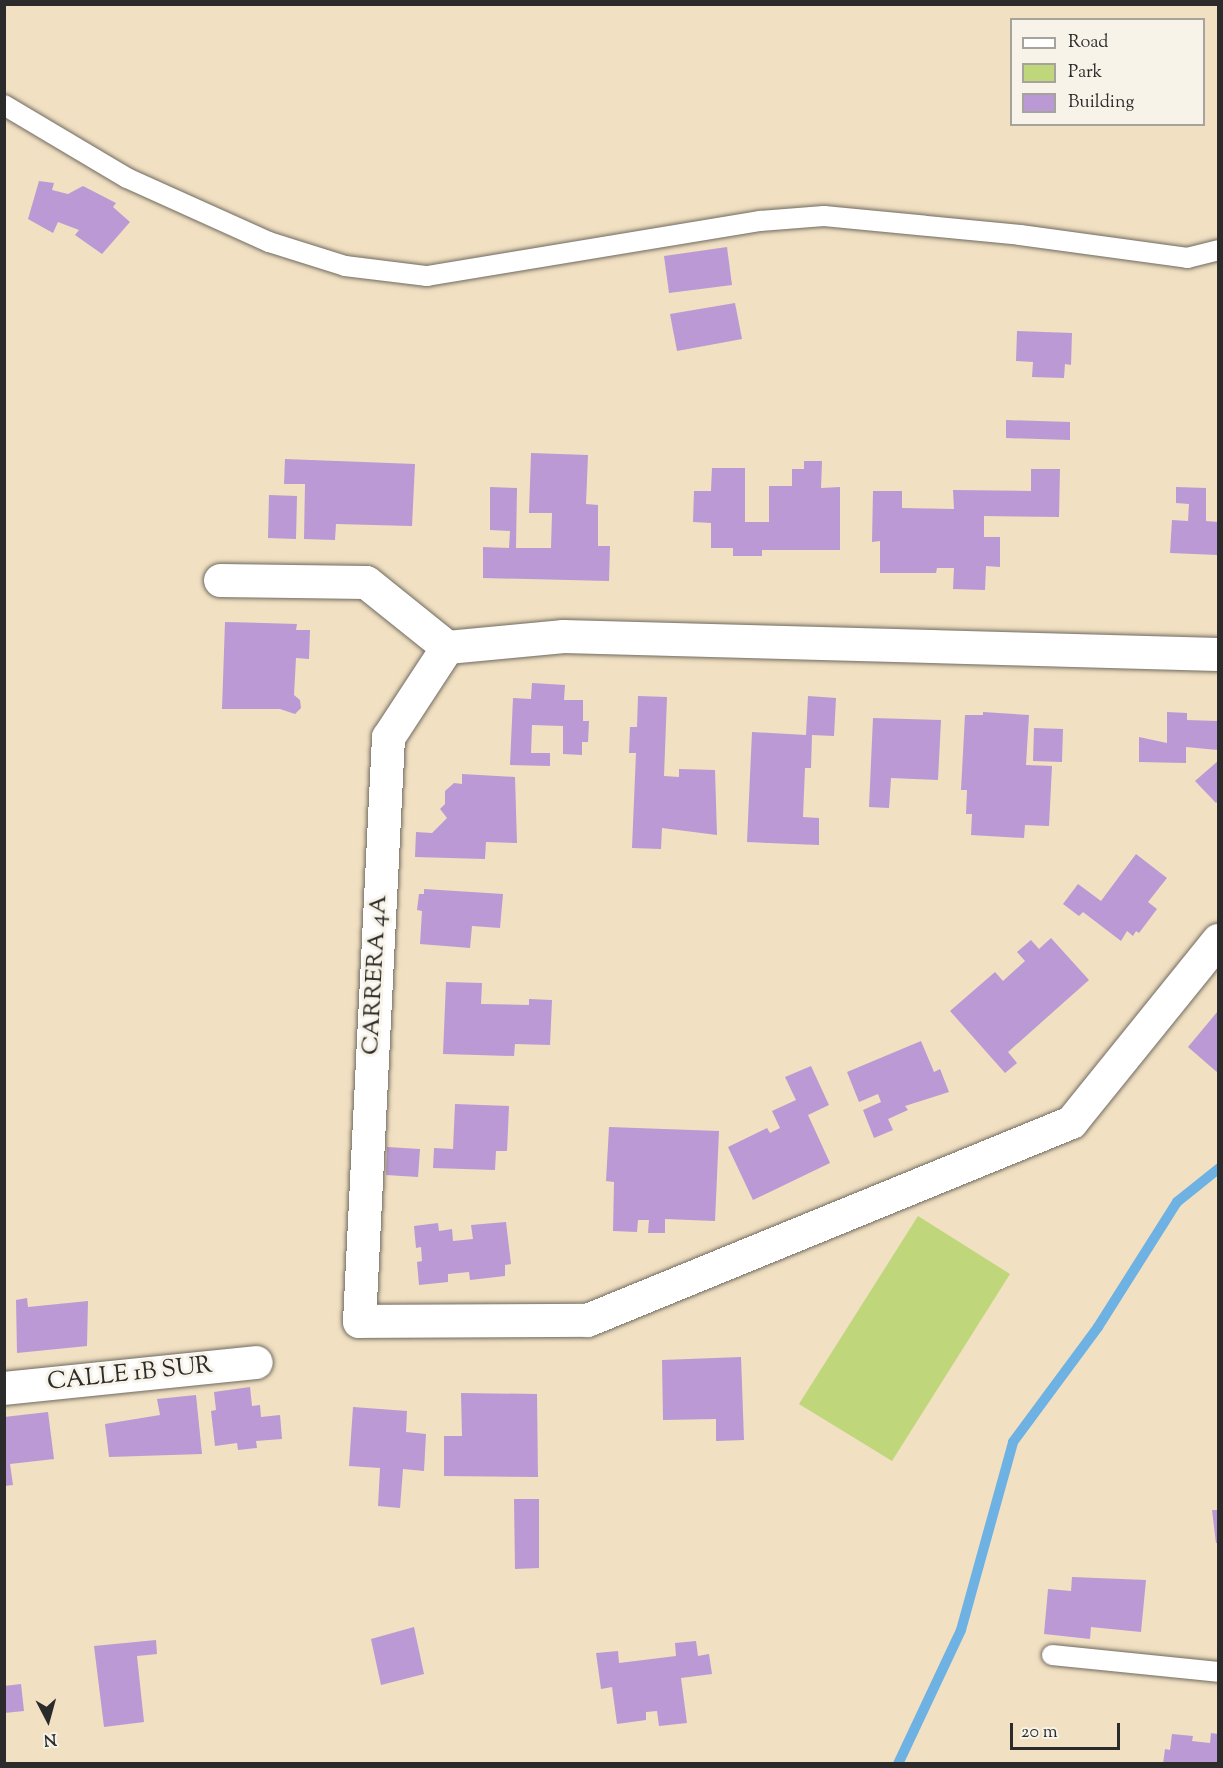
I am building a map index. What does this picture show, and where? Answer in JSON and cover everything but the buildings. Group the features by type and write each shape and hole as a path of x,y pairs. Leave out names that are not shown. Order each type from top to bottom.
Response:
{"street":[{"path":"220,580 366,582 447,647 563,636 1218,654"},
{"name":"CARRERA 4A","path":"447,647 388,737 359,1321 587,1320 1071,1122 1218,940"},
{"name":"CALLE 1B SUR","path":"4,1388 256,1362"}],"lane":[{"path":"4,105 127,178 269,242 345,266 427,276 760,220 824,216 1020,235 1187,258 1218,250"},
{"path":"1052,1655 1218,1672"}],"green space":[{"path":"918,1216 1010,1274 892,1461 799,1404"}],"waterway":[{"path":"898,1764 961,1630 1013,1442 1098,1327 1177,1202 1218,1169"}]}
